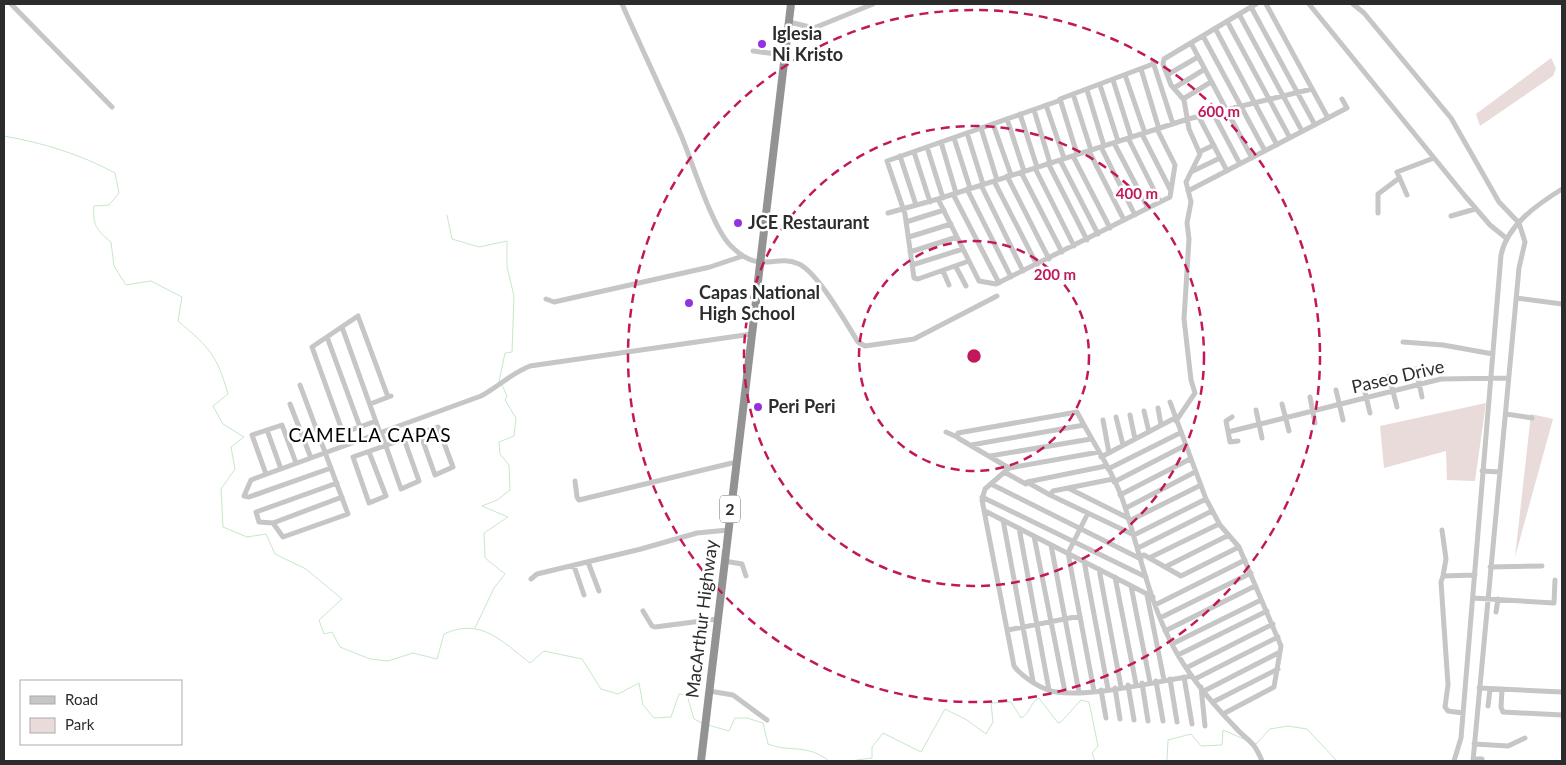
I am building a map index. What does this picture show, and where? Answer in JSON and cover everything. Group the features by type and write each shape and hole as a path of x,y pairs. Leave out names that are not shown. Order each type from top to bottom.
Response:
{"highway":[{"name":"MacArthur Highway","path":"700,761 791,4"},
{"path":"730,515 727,502 734,448 739,434"}],"street":[{"path":"11,4 112,107"},
{"path":"622,4 680,134 723,237 743,256 760,264 792,262 805,267 828,296 858,342 865,346 914,339 997,296"},
{"path":"789,22 814,28 873,4"},
{"path":"1266,4 1328,118"},
{"path":"1309,4 1475,208 1490,225 1506,238"},
{"path":"1354,4 1364,13 1451,118 1499,202 1519,223 1525,242 1519,263 1474,744 1473,760 1482,759"},
{"path":"1278,637 1193,678 1184,677 1094,691 1065,692 1049,690 1022,674 1014,666 982,497 985,489 1006,470 1109,452 1161,425 1176,420 1195,394 1191,380 1184,319 1189,239 1187,223 1191,202 1186,179 1200,156 1183,99 1167,75 1163,64 1164,59 1254,5 1315,125"},
{"path":"1239,14 1302,132"},
{"path":"1227,21 1290,138"},
{"path":"1215,28 1278,144"},
{"path":"1203,36 1265,151"},
{"path":"1191,43 1252,158"},
{"path":"752,51 785,54"},
{"path":"1167,75 1198,57"},
{"path":"969,261 956,267 915,279 903,209 887,161 1034,110 1153,63 1172,124"},
{"path":"927,147 944,210 979,281 998,283 1170,197 1175,166 1158,129 1140,69"},
{"path":"1174,88 1205,69"},
{"path":"1125,75 1143,134 1172,191"},
{"path":"1113,80 1130,138 1160,202"},
{"path":"1183,99 1211,82"},
{"path":"1100,85 1116,142 1148,208"},
{"path":"888,213 941,199 1172,124 1312,89"},
{"path":"1086,90 1103,146 1135,215"},
{"path":"1073,94 1090,150 1124,220"},
{"path":"1188,191 1347,108 1342,99"},
{"path":"1061,100 1075,155 1110,228"},
{"path":"1046,105 1062,159 1098,234"},
{"path":"1034,110 1049,163 1087,240"},
{"path":"1213,113 1240,164"},
{"path":"1020,114 1036,167 1074,246"},
{"path":"1199,117 1227,171"},
{"path":"1007,119 1022,172 1062,252"},
{"path":"993,124 1009,176 1049,258"},
{"path":"981,128 995,180 1037,265"},
{"path":"968,133 982,185 1023,271"},
{"path":"954,138 968,189 1011,277"},
{"path":"940,142 955,193 998,283"},
{"path":"1199,152 1214,145"},
{"path":"914,152 930,202"},
{"path":"900,156 916,205"},
{"path":"1191,172 1220,158"},
{"path":"1407,195 1396,173 1434,158"},
{"path":"1378,213 1378,194 1398,179"},
{"path":"1456,759 1463,713 1501,255 1506,238 1519,223 1562,189"},
{"path":"1450,216 1475,208"},
{"path":"906,222 944,210"},
{"path":"909,238 951,224"},
{"path":"910,252 957,237"},
{"path":"912,265 963,249"},
{"path":"546,299 554,302 710,268 743,256"},
{"path":"956,267 966,286"},
{"path":"943,271 950,285"},
{"path":"1516,298 1562,304"},
{"path":"370,404 389,397 359,317 312,348 345,433 376,421"},
{"path":"342,327 401,489 419,481 404,439"},
{"path":"331,468 249,498 244,496 251,480 475,399 501,384 515,372 530,366 752,334"},
{"path":"326,337 360,427"},
{"path":"1403,342 1443,345 1493,354"},
{"path":"1416,369 1422,397"},
{"path":"1389,376 1397,407"},
{"name":"Paseo Drive","path":"1228,432 1449,378 1508,378"},
{"path":"273,523 283,537 348,514 300,384"},
{"path":"1363,384 1370,413"},
{"path":"1336,390 1342,420"},
{"path":"1310,397 1315,423"},
{"path":"1170,402 1184,446 1206,499 1219,524 1239,547 1281,646 1276,684 1271,689 1223,714"},
{"path":"290,404 311,458"},
{"path":"1282,404 1289,431"},
{"path":"1073,407 1114,480 1126,508 1153,598 1172,644 1186,668 1202,689 1235,728 1252,741 1262,761"},
{"path":"1158,408 1161,425"},
{"path":"1256,410 1262,438"},
{"path":"1144,411 1149,432"},
{"path":"957,437 957,434 961,432 1077,412"},
{"path":"1506,414 1532,418"},
{"path":"1130,415 1135,439"},
{"path":"1116,417 1123,445"},
{"path":"1232,418 1226,419 1230,442 1238,441"},
{"path":"1102,420 1109,452"},
{"path":"266,474 252,435 282,425 296,463"},
{"path":"970,445 1084,425"},
{"path":"369,452 386,496 369,503 353,458 369,452 386,446 420,433 438,427 454,467 435,475 420,433"},
{"path":"267,430 281,469"},
{"path":"946,432 990,456 1026,484 1134,535"},
{"path":"1026,484 1029,480 1107,468 1180,433"},
{"path":"990,456 1091,439"},
{"path":"1050,494 1053,490 1114,480 1184,446"},
{"path":"1120,495 1190,459"},
{"path":"575,481 578,497 583,499 732,463"},
{"path":"1482,471 1500,472"},
{"path":"1126,508 1196,472"},
{"path":"337,483 256,512 259,522 273,523 342,497"},
{"path":"991,484 1141,557 1149,558 1181,576 1239,547"},
{"path":"1128,519 1201,485"},
{"path":"1068,488 1128,519"},
{"path":"982,497 1146,576"},
{"path":"1134,535 1206,499"},
{"path":"985,511 1153,598"},
{"path":"1138,548 1212,511"},
{"path":"1088,513 1068,554 1094,691"},
{"path":"1003,520 1033,681"},
{"path":"1149,558 1219,524"},
{"path":"1019,528 1049,690"},
{"path":"531,579 537,574 697,533 728,530"},
{"path":"1442,530 1446,559 1444,576 1441,582 1448,685 1445,707 1448,711 1463,713"},
{"path":"1166,567 1229,535"},
{"path":"1034,536 1065,692"},
{"path":"1051,545 1079,692"},
{"path":"1156,605 1245,560"},
{"path":"724,561 742,564 746,576"},
{"path":"1084,561 1108,689"},
{"path":"588,562 599,591"},
{"path":"574,566 584,595"},
{"path":"1490,567 1542,566"},
{"path":"1099,569 1122,686"},
{"path":"1160,618 1251,573"},
{"path":"1444,576 1475,575"},
{"path":"1115,577 1148,721"},
{"path":"1473,598 1554,603 1555,580"},
{"path":"1131,586 1150,682"},
{"path":"1166,631 1255,586"},
{"path":"1147,595 1177,722"},
{"path":"1496,612 1498,599"},
{"path":"1172,644 1261,600"},
{"path":"644,611 655,628 718,619"},
{"path":"1178,655 1267,611"},
{"path":"1008,630 1080,616"},
{"path":"1186,668 1272,624"},
{"path":"1202,689 1280,652"},
{"path":"1213,702 1278,669"},
{"path":"1184,677 1192,724"},
{"path":"1156,681 1163,721"},
{"path":"1128,686 1134,720"},
{"path":"1115,688 1120,718"},
{"path":"1479,688 1562,692"},
{"path":"1202,689 1206,726"},
{"path":"1488,706 1490,689"},
{"path":"1101,690 1106,718"},
{"path":"1502,690 1501,708 1503,712 1562,715"},
{"path":"709,691 734,695 767,720"},
{"path":"1474,744 1508,746 1525,738"}],"green space":[{"path":"1551,58 1556,68 1553,76 1480,126 1476,114"},
{"path":"1486,403 1475,481 1447,480 1446,451 1384,468 1380,426"},
{"path":"1531,414 1553,419 1515,557"}],"waterway":[{"path":"4,136 61,150 115,173 119,193 109,205 94,206 96,227 111,242 114,266 126,285 151,281 182,297 178,321 205,345 216,361 228,394 213,406 223,424 244,437 231,447 235,469 221,489 223,527 247,537 266,534 275,554 306,569 342,599 319,620 324,634 332,632 340,647 370,659 388,661 413,653 437,659 444,634 457,629 469,628 480,630 500,640 530,663 544,651 582,659 601,689 618,694 639,683 643,705 654,718 671,717 679,694 687,695 694,719 702,723"},
{"path":"447,215 452,239 479,247 507,241 507,267 514,296 512,352 505,353 499,382"},
{"path":"475,628 494,588 505,574 485,558 484,533 508,517 482,506 497,500 510,490 509,465 500,454 499,442 514,436 516,418 505,400 507,396 502,385"},
{"path":"850,761 872,758 872,747 883,733 921,752 945,709 967,720 986,734 993,722 991,703 1011,702 1021,718 1039,698 1058,723 1081,700 1089,702 1098,746 1092,753 1095,761"},
{"path":"708,725 729,731 735,718 747,718 763,723 768,744 776,747 806,750 821,755 829,761"},
{"path":"1254,743 1256,744 1270,729 1288,726 1307,729 1337,761"},
{"path":"1167,761 1168,740 1191,734 1201,746 1222,745 1223,730 1246,740"}],"place":[{"name":"Iglesia Ni Kristo","path":"762,44"},
{"name":"JCE Restaurant","path":"738,223"},
{"name":"Capas National High School","path":"689,303"},
{"name":"Peri Peri","path":"758,407"}],"district":[{"name":"CAMELLA CAPAS","path":"370,435"}]}
